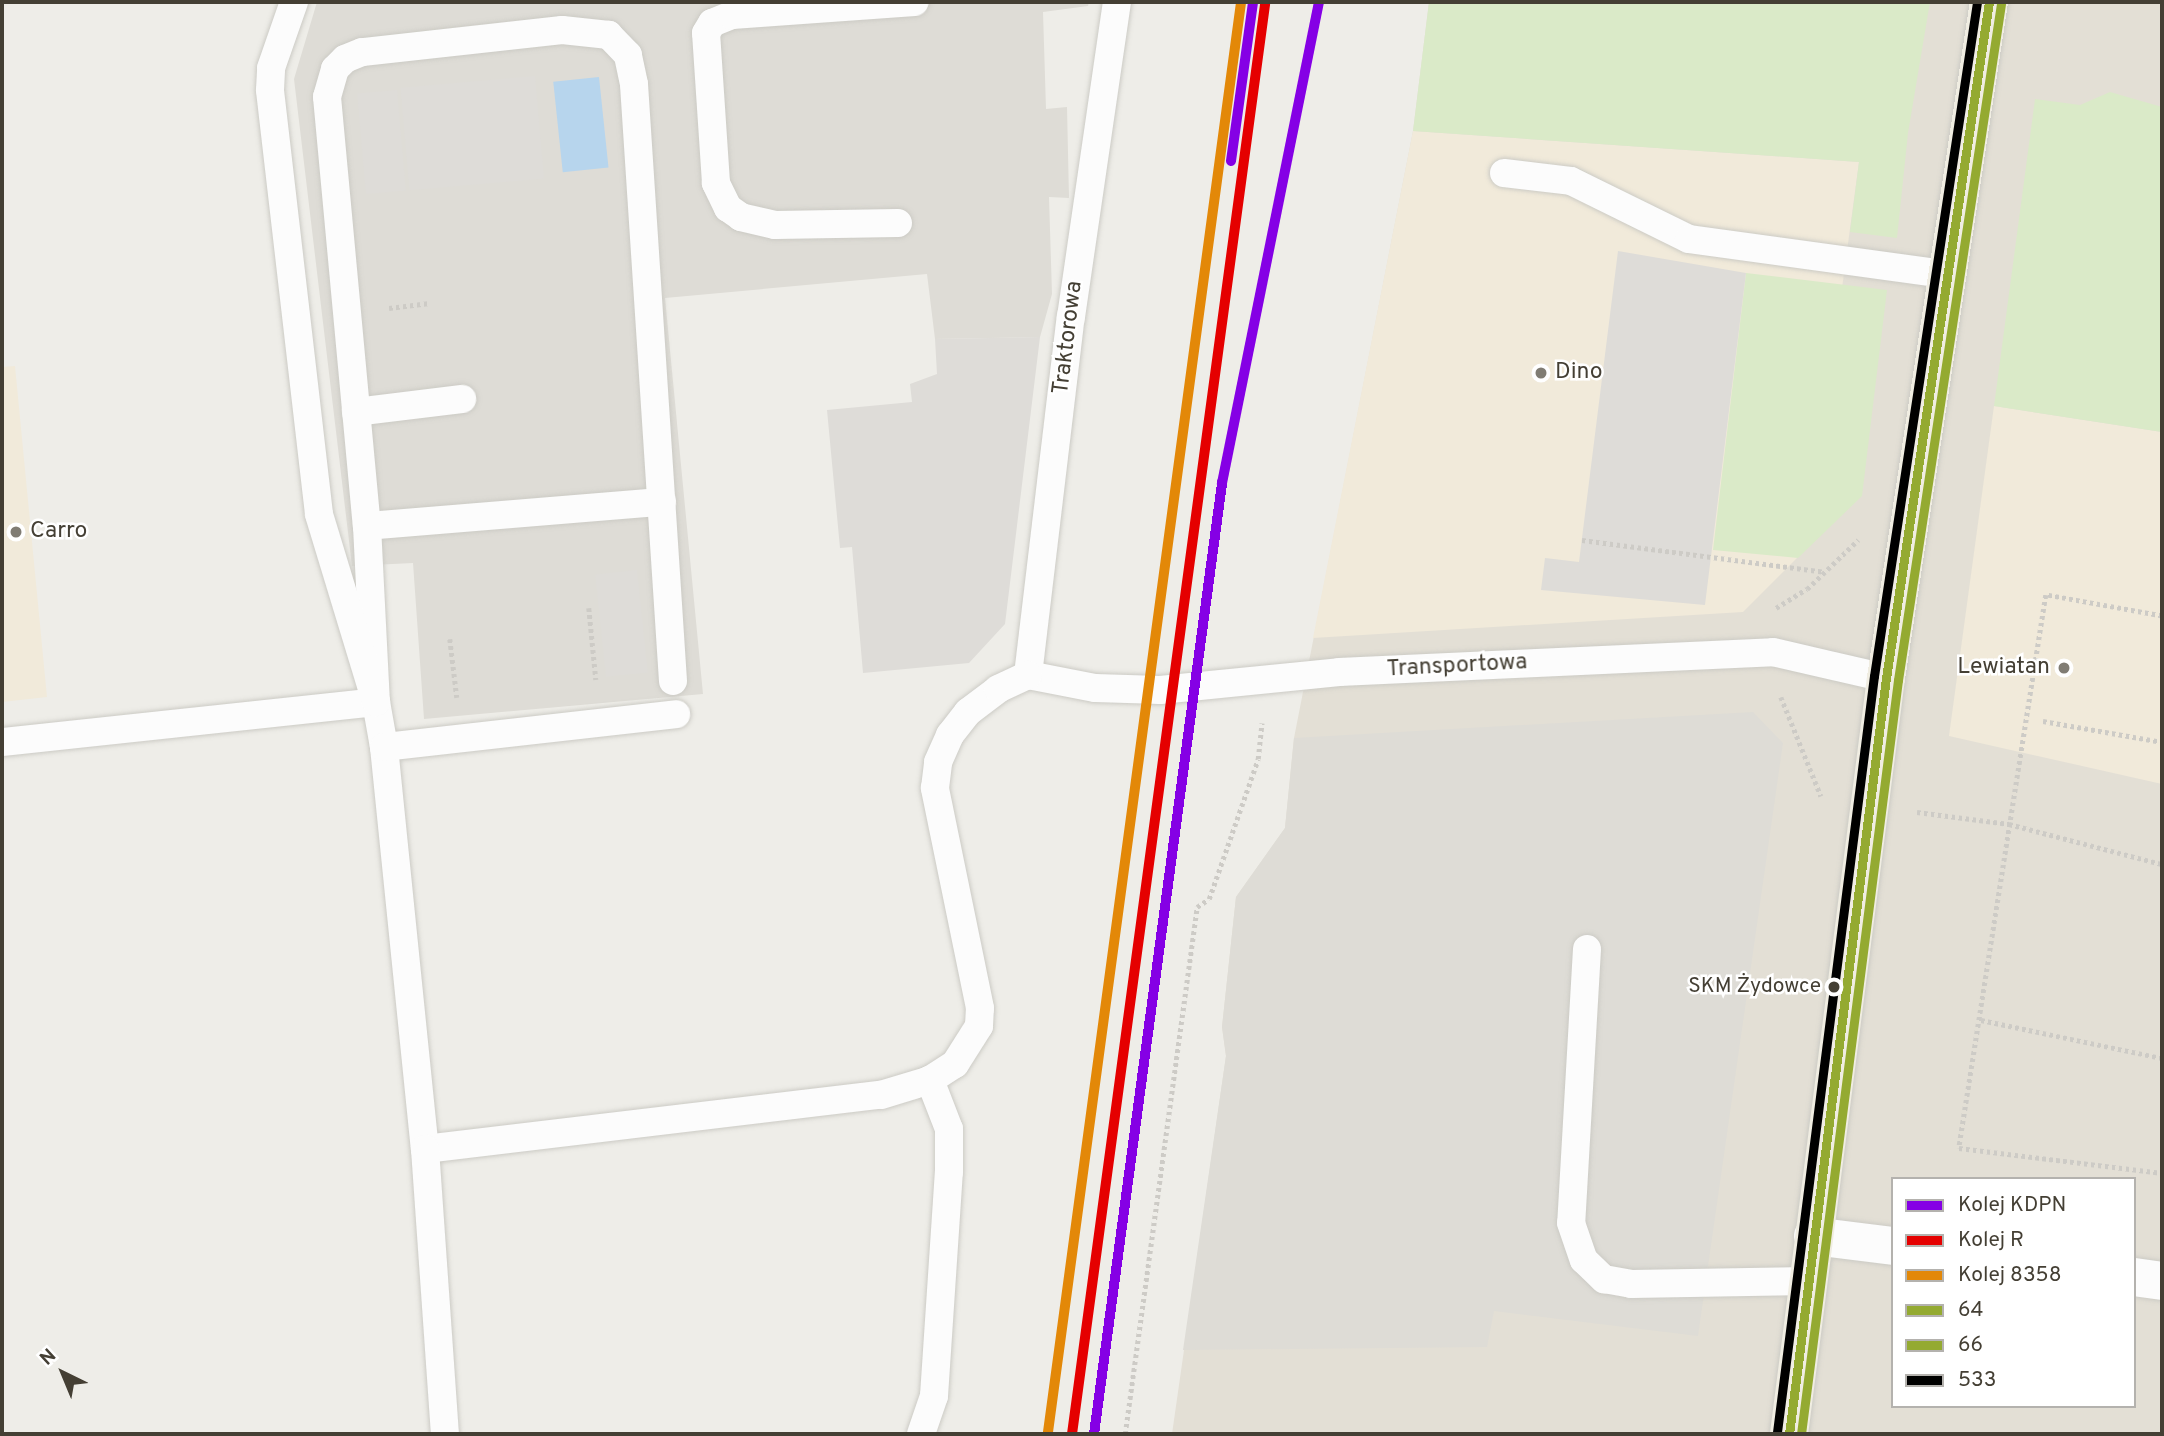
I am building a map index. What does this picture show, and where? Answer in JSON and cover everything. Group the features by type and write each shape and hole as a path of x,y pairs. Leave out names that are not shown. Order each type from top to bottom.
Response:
{"main road":[{"path":"1789,1434 1885,677 1989,2"}],"street":[{"path":"1813,1236 1891,1246"},
{"path":"2136,1277 2162,1280"}],"lane":[{"path":"294,2 271,68 270,90 316,487 331,563 376,702"},
{"path":"898,223 775,225 741,217 728,208 716,183 706,33 712,23 732,15 915,2"},
{"name":"Traktorowa","path":"1028,675 1071,317 1117,2"},
{"path":"444,1434 425,1149 384,747 376,702 367,526 327,97 335,69 362,52 592,30 620,44 634,84 673,681"},
{"path":"1504,173 1571,181 1689,239 1946,274"},
{"path":"356,412 462,398"},
{"path":"367,526 662,502"},
{"name":"Transportowa","path":"1028,675 1095,688 1160,690 1339,672 1773,652 1885,677"},
{"path":"425,1149 881,1095 930,1080 955,1064 979,1026 980,1008 935,788 939,762 950,735 968,712 998,690 1028,675"},
{"path":"2,742 376,702"},
{"path":"384,747 676,714"},
{"path":"1587,949 1572,1223 1584,1260 1604,1279 1631,1284 1808,1281"},
{"path":"921,1434 934,1396 949,1172 949,1129 930,1080"}],"path":[{"path":"1582,540 1825,572"},
{"path":"2162,616 2046,595 1959,1148 2162,1173"},
{"path":"589,608 596,688"},
{"path":"1775,683 1823,800"},
{"path":"1125,1434 1197,907 1209,899 1258,759 1263,711"},
{"path":"2043,722 2162,742"},
{"path":"1915,812 2009,824 2162,864"},
{"path":"1980,1020 2162,1058"}],"shaded area":[{"path":"317,2 1089,2 1088,6 1043,12 1046,109 1067,107 1069,198 1049,197 1052,294 1040,337 935,339 927,274 665,298 703,694 424,719 413,563 352,566 294,79"},
{"path":"1429,2 2162,2 2162,1434 1172,1434 1226,1056 1222,1027 1236,897 1285,828 1294,738 1413,131"},
{"path":"535,76 544,179 409,190 401,88"},
{"path":"397,90 406,191 366,194 357,93"},
{"path":"1413,131 1859,162 1807,548 1743,612 1313,638"},
{"path":"1618,251 1746,273 1705,605 1541,590 1545,558 1579,562"},
{"path":"1040,337 1005,624 969,663 863,673 852,547 840,548 827,410 912,402 910,384 937,374 935,339"},
{"name":"Carro","path":"15,366 47,697 2,702 2,367"},
{"path":"1994,406 2162,432 2162,784 1949,736"},
{"path":"637,570 648,672 606,677 595,574"},
{"path":"1753,712 1783,743 1698,1336 1494,1311 1487,1347 1183,1350 1226,1056 1222,1027 1236,897 1285,828 1294,738"}],"green space":[{"path":"1429,2 1930,2 1908,133 1897,238 1850,232 1859,162 1413,131"},
{"path":"2110,92 2162,107 2162,432 1994,406 2035,99 2080,105"},
{"path":"1746,273 1887,290 1862,496 1798,558 1713,550"}],"water":[{"path":"599,77 609,168 563,172 553,82"}],"rail line":[{"name":"8358","path":"1048,1432 1241,2"},
{"name":"KDPN","path":"1231,161 1253,2"},
{"name":"KDPN","path":"1094,1434 1222,483 1319,2"},
{"name":"R","path":"1072,1434 1265,4"}],"transit line":[{"name":"533","path":"1777,1432 1874,676 1977,2"},
{"name":"64","path":"1789,1434 1886,678 1989,2"},
{"name":"66","path":"1801,1434 1898,680 2001,4"}],"place":[{"name":"Dino","path":"1541,373"},
{"name":"Carro","path":"16,532"},
{"name":"Lewiatan","path":"2064,668"},
{"name":"SKM Żydowce","path":"1834,987"}]}
